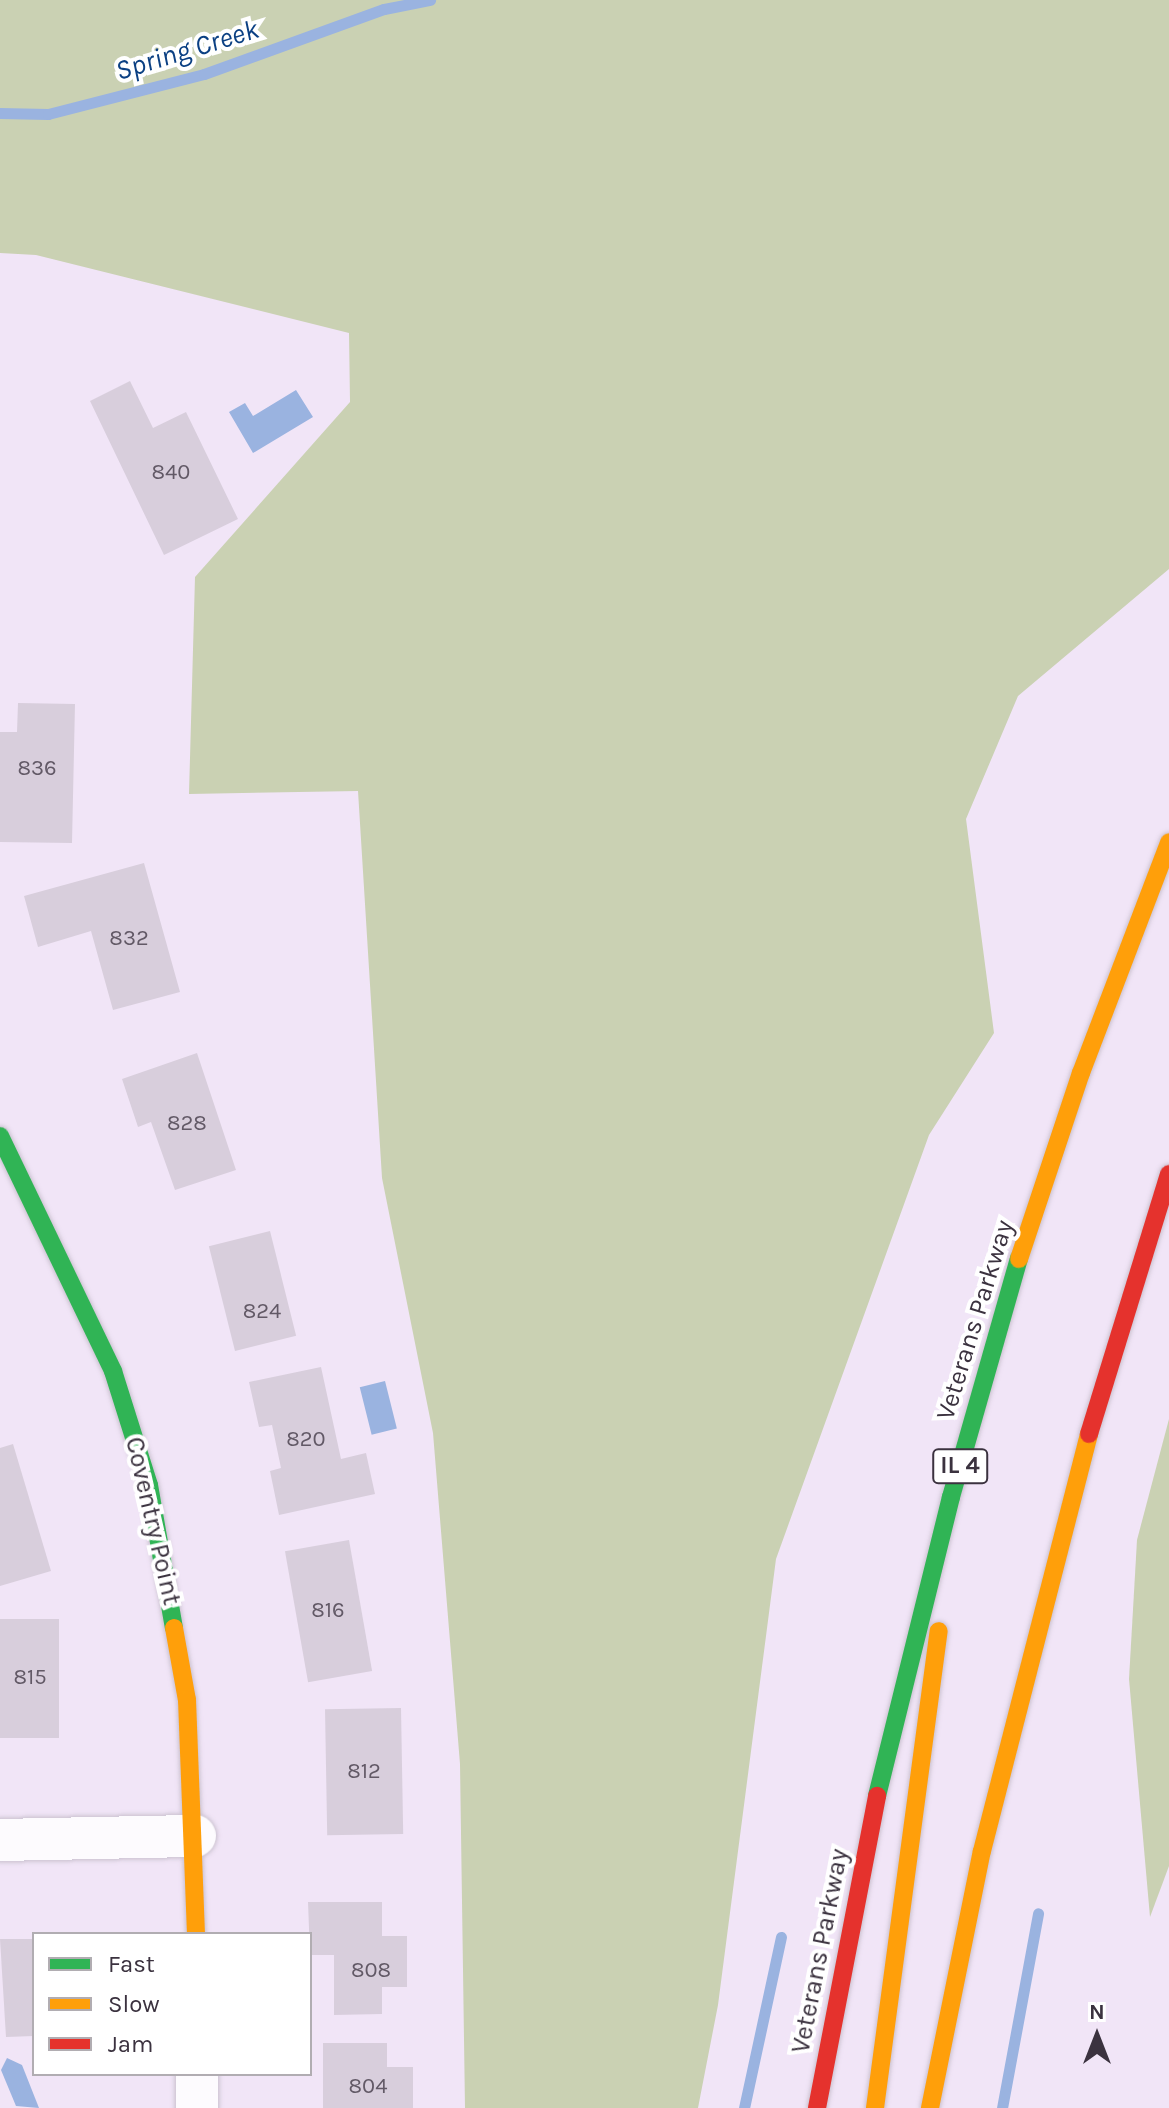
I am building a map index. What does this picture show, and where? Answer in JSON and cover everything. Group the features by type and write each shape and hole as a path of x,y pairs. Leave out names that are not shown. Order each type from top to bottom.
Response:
{"main road":[{"name":"Veterans Parkway","path":"817,2108 886,1752 951,1497 1010,1288 1071,1102 1169,842"},
{"name":"Coventry Point","path":"0,1136 113,1371 149,1485 179,1635 195,1836 196,1932"},
{"path":"930,2108 982,1851 1029,1661 1112,1347 1169,1174"},
{"path":"875,2108 935,1683 951,1497"}],"street":[{"path":"0,1840 195,1836"},
{"path":"197,2076 197,2108"}],"green space":[{"path":"0,0 1169,0 1169,569 1018,696 966,819 994,1033 929,1135 776,1559 718,2005 698,2108 465,2108 460,1764 433,1433 382,1178 358,791 189,794 195,577 350,402 349,333 36,255 0,253"},
{"path":"1169,1419 1169,1866 1150,1917 1129,1679 1137,1540"}],"water":[{"path":"296,390 313,417 253,453 229,412 245,403 253,416"},
{"path":"385,1381 397,1429 372,1435 360,1387"},
{"path":"7,2058 22,2065 39,2108 16,2106 1,2070"}],"building":[{"path":"130,381 153,428 186,412 238,519 164,555 90,401"},
{"path":"18,703 75,704 72,843 0,842 0,732 17,732"},
{"path":"144,863 180,992 113,1010 91,931 38,947 24,896"},
{"path":"197,1053 236,1170 175,1190 151,1122 138,1127 122,1079"},
{"path":"270,1231 296,1336 235,1351 209,1246"},
{"path":"321,1367 341,1459 366,1453 375,1494 279,1515 270,1471 281,1468 272,1425 259,1427 249,1382"},
{"path":"13,1444 51,1571 0,1586 0,1448"},
{"path":"349,1540 372,1671 308,1682 285,1551"},
{"path":"0,1619 59,1619 59,1738 0,1738"},
{"path":"401,1708 403,1834 327,1835 325,1709"},
{"path":"308,1902 382,1902 382,1936 407,1936 407,1987 382,1987 382,2014 334,2015 334,1955 312,1955 312,1932 309,1932"},
{"path":"0,1939 32,1939 32,2036 6,2037"},
{"path":"323,2043 387,2043 387,2067 413,2067 413,2108 323,2108"}],"waterway":[{"name":"Spring Creek","path":"0,113 48,114 204,74 384,9 430,0"},
{"path":"1002,2108 1038,1913"},
{"path":"744,2108 781,1937"}],"traffic: fast":[{"path":"0,1136 113,1371 149,1485 174,1628"},
{"path":"877,1796 951,1497 1019,1259"}],"traffic: slow":[{"path":"1019,1259 1081,1073 1169,842"},
{"path":"930,2108 982,1851 1089,1434"},
{"path":"174,1628 187,1700 196,1932"},
{"path":"875,2108 939,1631"}],"traffic: jam":[{"path":"1089,1434 1169,1174"},
{"path":"817,2108 877,1796"}]}
